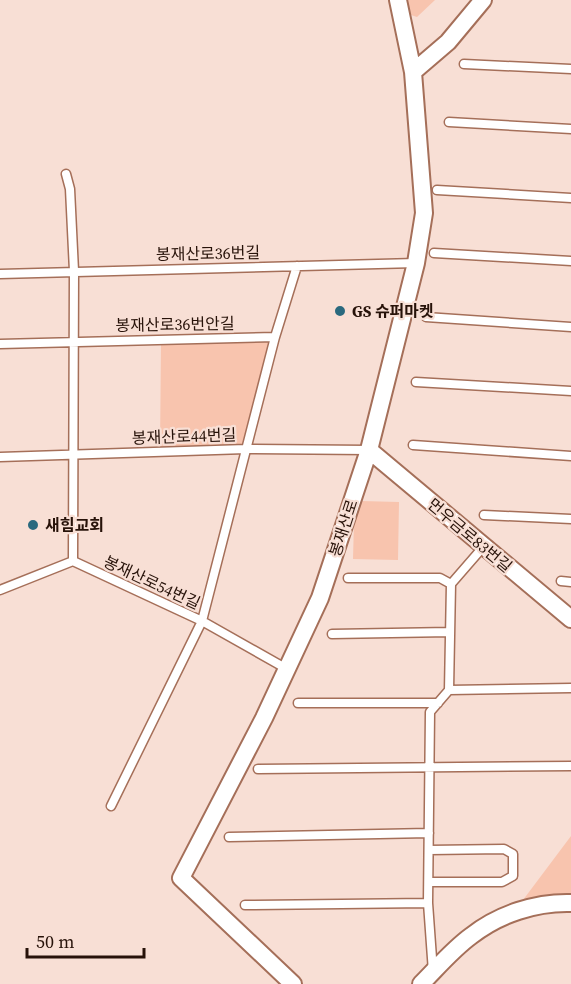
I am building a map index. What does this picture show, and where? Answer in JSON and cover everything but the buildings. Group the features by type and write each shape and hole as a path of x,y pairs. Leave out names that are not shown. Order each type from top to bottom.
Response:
{"street":[{"name":"봉재산로","path":"293,984 182,878 264,718 320,598 369,450 416,263 424,213 412,72 398,0"},
{"path":"412,72 448,42 483,0"},
{"name":"먼우금로83번길","path":"369,450 571,619"},
{"path":"427,978 472,935 513,912 555,903 571,903"}],"lane":[{"path":"464,64 571,69"},
{"path":"449,122 571,129"},
{"path":"0,590 73,561 74,271 70,189 66,174"},
{"path":"437,190 571,198"},
{"path":"434,254 571,261"},
{"name":"봉재산로36번길","path":"0,274 416,263"},
{"path":"111,806 202,621 275,337 297,266"},
{"path":"426,317 571,327"},
{"name":"봉재산로36번안길","path":"0,344 275,337"},
{"path":"416,382 571,392"},
{"path":"413,445 571,456"},
{"name":"봉재산로44번길","path":"0,457 246,449 369,450"},
{"path":"483,515 571,519"},
{"path":"427,978 430,712 449,690 451,584 484,546"},
{"name":"봉재산로54번길","path":"73,561 202,621 287,669"},
{"path":"348,578 440,578 451,584"},
{"path":"561,581 571,582"},
{"path":"332,634 450,632"},
{"path":"449,690 571,688"},
{"path":"298,703 438,704"},
{"path":"258,770 571,766"},
{"path":"228,837 429,833"},
{"path":"429,850 504,849 513,854 513,876 502,882 429,882"},
{"path":"245,905 428,903"}],"shaded area":[{"path":"407,0 435,0 417,17 408,14"},
{"path":"241,340 269,342 244,445 160,448 161,343"},
{"path":"361,501 399,502 398,560 353,559 354,522"},
{"path":"571,836 571,903 514,912"}],"place":[{"name":"GS 슈퍼마켓","path":"340,311"},
{"name":"새힘교회","path":"33,525"}]}
